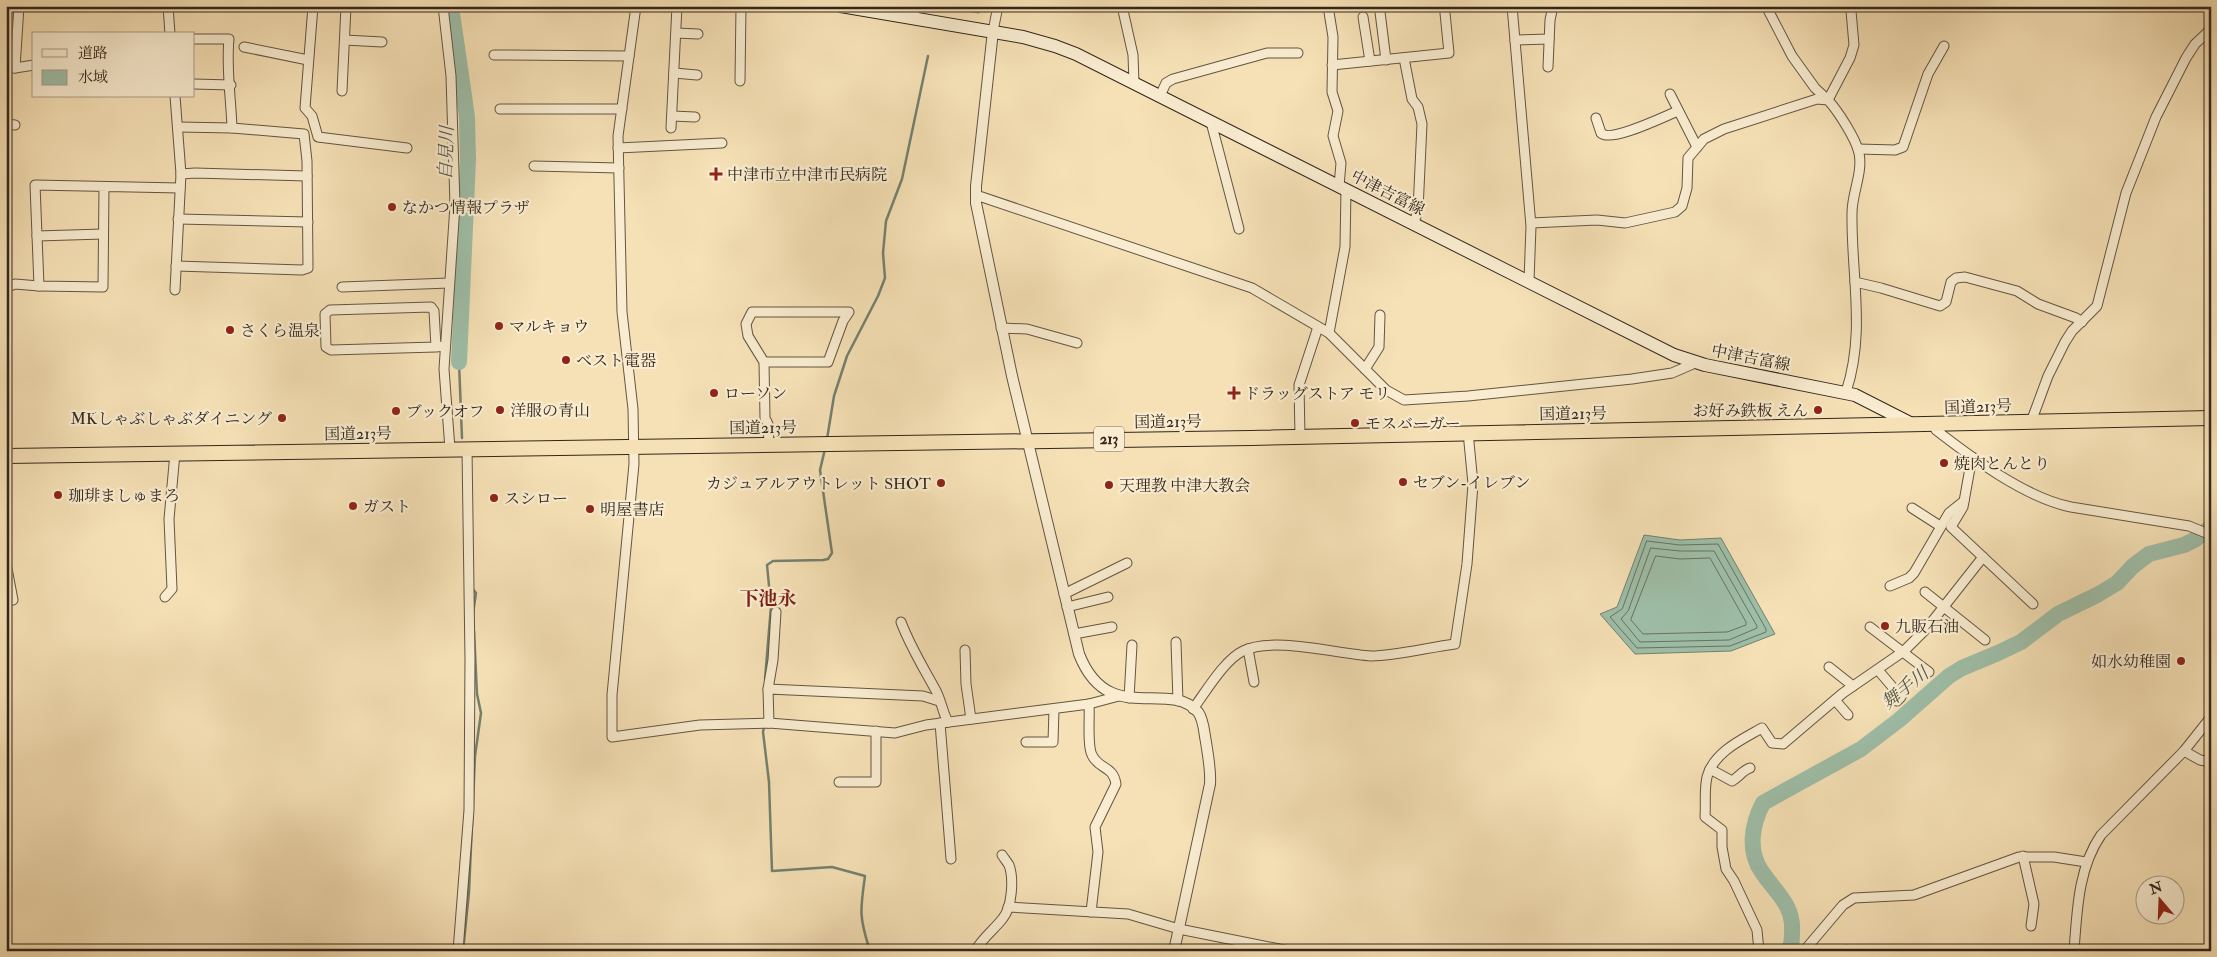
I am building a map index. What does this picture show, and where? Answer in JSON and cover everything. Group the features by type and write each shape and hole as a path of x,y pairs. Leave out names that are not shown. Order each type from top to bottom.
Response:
{"highway":[{"name":"国道213号","path":"6,456 1300,437 2211,418"}],"main road":[{"name":"中津吉富線","path":"841,6 914,12 1055,46 1134,83 1674,355 1695,363 1846,392 1872,402 1914,425"}],"street":[{"path":"19,6 10,67 32,65"},
{"path":"168,6 170,32"},
{"path":"313,6 306,108 312,116 318,137 407,148"},
{"path":"342,91 346,6"},
{"path":"440,347 449,283 455,205 451,76 444,6"},
{"path":"636,6 618,148 622,312 632,391 635,446 612,695 612,737 700,725 769,723 895,733 926,725 1054,709 1124,697"},
{"path":"671,128 677,6"},
{"path":"740,81 741,6"},
{"path":"998,6 976,195 980,227 1027,440 1082,662 1090,676 1107,691 1124,697 1178,701 1198,713 1203,722 1211,776 1174,951"},
{"path":"1122,6 1133,55 1134,83"},
{"path":"1328,6 1333,36 1332,92 1338,111 1332,136 1341,163 1345,247 1329,334"},
{"path":"1512,6 1531,223 1532,254 1529,281"},
{"path":"1548,67 1550,20 1553,6"},
{"path":"1766,6 1792,56 1815,88 1828,100 1858,149 1860,165 1852,212 1856,353 1846,392"},
{"path":"1828,100 1850,58 1854,45 1851,11 1853,6"},
{"path":"1380,12 1386,60"},
{"path":"1332,65 1449,53 1445,13"},
{"path":"1364,17 1370,61"},
{"path":"2031,422 2044,385 2068,337 2097,306 2126,193 2156,117 2186,58 2195,44 2211,29"},
{"path":"676,33 698,34"},
{"path":"195,39 229,39 227,62 231,85 232,128"},
{"path":"1515,40 1549,39"},
{"path":"345,40 382,42"},
{"path":"1858,149 1895,150 1903,147 1928,74 1944,46"},
{"path":"244,47 308,60"},
{"path":"1160,96 1166,83 1173,79 1267,53 1298,53"},
{"path":"494,55 629,56"},
{"path":"1404,58 1412,99 1418,107 1422,124 1418,210 1414,223"},
{"path":"674,74 697,75"},
{"path":"195,84 231,85"},
{"path":"1670,94 1697,147"},
{"path":"175,98 179,127 181,174 175,290"},
{"path":"1531,223 1597,220 1625,223 1674,212 1684,202 1689,180 1688,161 1697,147 1708,136 1817,99 1828,100"},
{"path":"500,110 622,109"},
{"path":"1596,118 1604,136 1633,130 1678,111"},
{"path":"672,116 695,117"},
{"path":"1211,122 1239,228"},
{"path":"176,266 302,270 308,268 307,176 304,134 232,128 179,127"},
{"path":"618,148 722,143"},
{"path":"534,166 619,168"},
{"path":"181,174 307,176"},
{"path":"39,286 35,185 180,188"},
{"path":"6,288 15,284 103,287 104,186"},
{"path":"976,195 1244,285 1329,334 1393,395 1410,400 1632,379 1672,373 1695,363"},
{"path":"178,219 308,222"},
{"path":"37,236 103,234"},
{"path":"1855,282 1940,306 1946,302 1951,282 1956,278 1965,277 2017,291 2038,304 2082,322"},
{"path":"342,287 449,283"},
{"path":"440,347 331,350 326,347 325,314 330,310 431,307 434,311 440,347 450,449"},
{"path":"764,362 828,362 835,340 849,312 752,312 746,324 748,336 764,362 765,418 768,424 769,444"},
{"path":"1365,369 1379,347 1380,315"},
{"path":"1300,437 1299,385 1318,327"},
{"path":"1001,328 1027,329 1077,343"},
{"path":"1934,425 1936,430 1972,457 2009,480 2060,505 2189,526 2211,535"},
{"path":"1193,709 1227,665 1242,651 1248,649 1272,644 1373,656 1455,644 1467,564 1473,484 1468,432"},
{"path":"458,951 469,810 470,659 467,449"},
{"path":"165,597 172,589 169,519 175,453"},
{"path":"1972,457 1964,501 1960,513 1951,527 2033,604"},
{"path":"1890,586 1909,578 1914,573 1949,513 1964,501"},
{"path":"1912,508 1940,526"},
{"path":"1759,951 1757,930 1734,880 1726,869 1722,847 1722,830 1705,817 1706,782 1710,769 1718,757 1762,728 1772,743 1783,744 1853,686 1903,652 1944,607 1983,557"},
{"path":"1064,594 1127,562"},
{"path":"6,563 13,600"},
{"path":"1925,592 1985,640"},
{"path":"1067,607 1108,597"},
{"path":"769,723 768,689 773,660 776,612"},
{"path":"901,622 908,641 937,692 944,723 950,859"},
{"path":"1870,626 1929,672"},
{"path":"1074,634 1112,627"},
{"path":"1176,642 1178,701"},
{"path":"1124,697 1132,646"},
{"path":"1248,649 1254,682"},
{"path":"965,650 966,684 971,719"},
{"path":"1829,667 1853,686"},
{"path":"1878,670 1901,696 1896,701"},
{"path":"768,689 923,696 939,701"},
{"path":"1835,700 1848,715"},
{"path":"1089,704 1091,753 1096,761 1112,771 1116,784 1095,827 1098,852 1091,912"},
{"path":"1026,742 1054,742 1054,709"},
{"path":"2074,951 2079,901 2086,862 2091,851 2101,835 2184,751 2211,717"},
{"path":"839,782 876,782 876,731"},
{"path":"2184,751 2200,760 2211,762"},
{"path":"1710,769 1732,781 1741,776 1744,770 1750,768"},
{"path":"975,951 984,937 1004,918 1008,907 1010,874 1008,864 1002,855"},
{"path":"1804,950 1843,905 1854,898 1914,895 2023,856 2054,857 2086,862"},
{"path":"2023,856 2034,904 2030,926"},
{"path":"1008,907 1128,914 1179,929 1289,951"}],"green space":[{"path":"938,6 982,6 979,13"}],"water":[{"path":"1644,535 1680,540 1721,538 1775,634 1731,651 1635,654 1600,614 1617,607"}],"waterway":[{"name":"自見川","path":"451,6 467,117 468,160 459,362"},
{"path":"827,439 834,396 847,356 878,296 885,278 883,253 886,221 902,179 928,56"},
{"path":"459,362 462,438"},
{"path":"765,679 771,606 767,565 773,561 823,560 828,559 832,553 820,470 825,449"},
{"name":"舞手川","path":"1788,951 1792,937 1790,914 1783,900 1757,864 1754,855 1754,829 1763,803 1861,749 1899,720 1949,676 1962,668 2021,642 2058,614 2117,583 2133,566 2149,554 2184,545 2196,539 2211,527"},
{"path":"472,588 476,593 473,613"},
{"path":"463,951 469,892 475,756 481,713 477,694 474,631"},
{"path":"764,727 769,782 772,871 832,867 865,876 862,914 870,951"}],"place":[{"name":"中津市立中津市民病院","path":"716,174"},
{"name":"なかつ情報プラザ","path":"392,207"},
{"name":"マルキョウ","path":"499,326"},
{"name":"さくら温泉","path":"230,330"},
{"name":"ベスト電器","path":"566,360"},
{"name":"ローソン","path":"714,393"},
{"name":"ドラッグストア モリ","path":"1234,393"},
{"name":"洋服の青山","path":"500,410"},
{"name":"お好み鉄板 えん","path":"1818,410"},
{"name":"ブックオフ","path":"396,411"},
{"name":"MKしゃぶしゃぶダイニング","path":"282,418"},
{"name":"モスバーガー","path":"1355,423"},
{"name":"焼肉とんとり","path":"1944,463"},
{"name":"セブン-イレブン","path":"1403,482"},
{"name":"カジュアルアウトレット SHOT","path":"941,483"},
{"name":"天理教 中津大教会","path":"1109,485"},
{"name":"珈琲ましゅまろ","path":"58,495"},
{"name":"スシロー","path":"494,498"},
{"name":"ガスト","path":"353,506"},
{"name":"明屋書店","path":"590,509"},
{"name":"九販石油","path":"1885,626"},
{"name":"如水幼稚園","path":"2181,661"}],"district":[{"name":"下池永","path":"768,598"}]}
